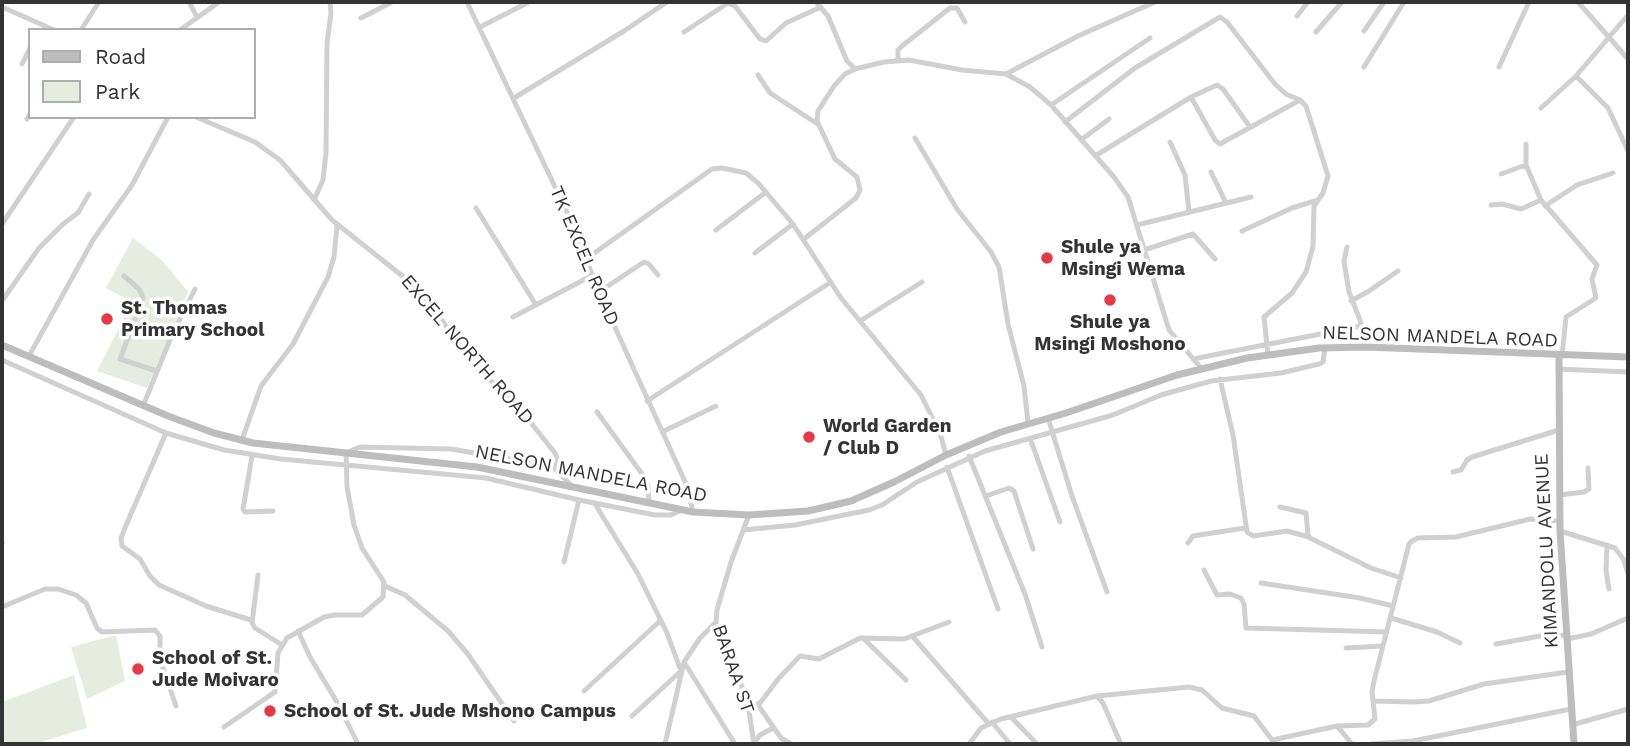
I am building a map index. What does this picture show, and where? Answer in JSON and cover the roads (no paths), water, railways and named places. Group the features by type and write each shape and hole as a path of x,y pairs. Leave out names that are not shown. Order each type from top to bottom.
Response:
{"main road":[{"name":"NELSON MANDELA ROAD","path":"2,345 143,406 203,429 242,440 477,467 693,512 749,515 808,511 851,501 946,454 1028,423 1201,369 1268,355 1325,348 1366,348 1628,357"},
{"name":"KIMANDOLU AVENUE","path":"1560,356 1560,531 1574,744"}],"street":[{"path":"9,10 13,2"},
{"path":"82,28 99,2"},
{"path":"189,2 197,17"},
{"path":"183,28 219,2"},
{"path":"314,200 323,180 326,153 330,2"},
{"path":"361,18 392,2"},
{"name":"TK EXCEL ROAD","path":"467,2 567,212 599,292 687,486 693,512"},
{"path":"480,27 529,2"},
{"path":"513,98 667,2"},
{"path":"1006,74 1078,36 1155,2"},
{"path":"1297,16 1308,2"},
{"path":"1316,32 1342,2"},
{"path":"1364,30 1384,2"},
{"path":"1364,67 1405,2"},
{"path":"1499,67 1529,2"},
{"path":"1578,2 1628,60"},
{"path":"684,32 728,3 735,6 760,39 766,41 786,23 819,4 830,20 847,61 855,69"},
{"path":"2,7 40,27"},
{"path":"898,61 898,50 950,8 957,8 965,22"},
{"path":"1541,108 1576,76 1628,15"},
{"path":"1065,122 1135,68 1220,17 1227,22 1275,84 1286,94 1300,100 1308,109 1327,169 1326,187 1314,206 1314,246 1309,264 1292,293 1264,317 1268,355"},
{"path":"1051,106 1150,38"},
{"path":"22,64 28,52"},
{"path":"817,123 818,111 845,74 855,69 898,61 909,60 962,70 1006,74 1030,87 1051,106 1125,192 1169,330 1201,369"},
{"path":"758,75 770,93 817,123 835,159 855,174 860,187 856,198 804,239"},
{"path":"1576,76 1608,108 1628,152"},
{"path":"1095,156 1191,97 1219,85 1250,127"},
{"path":"1191,97 1218,143 1223,143 1300,100"},
{"path":"2,224 73,119"},
{"path":"29,356 93,240 112,209 130,188 167,119"},
{"name":"EXCEL NORTH ROAD","path":"201,119 264,147 280,160 337,226 395,268 420,290 471,361 519,408 555,453 558,460 555,468"},
{"path":"1081,140 1109,119"},
{"path":"915,138 957,209 991,251 999,267 1007,324 1024,386 1028,423"},
{"path":"1170,142 1185,175 1189,212"},
{"path":"1526,144 1526,165 1543,203 1597,265 1592,279 1595,298 1566,317 1560,356"},
{"path":"1501,174 1526,165"},
{"path":"586,259 712,169 722,168 746,173 793,224 860,321 921,395 937,425 946,454"},
{"path":"1211,172 1226,203"},
{"path":"1491,205 1502,204 1521,209 1543,203 1577,185 1613,173"},
{"path":"716,230 766,192"},
{"path":"2,301 38,248 78,213 89,194"},
{"path":"1137,225 1251,197"},
{"path":"1242,232 1292,208 1318,200"},
{"path":"476,208 536,305"},
{"path":"755,253 793,224"},
{"path":"242,440 261,386 293,344 328,277 334,257 337,226"},
{"path":"1144,250 1193,234 1215,259"},
{"path":"1347,247 1344,261 1351,300 1366,348"},
{"path":"599,292 644,262 658,275"},
{"path":"1351,300 1398,271"},
{"path":"513,317 593,275"},
{"path":"124,276 139,289 144,298 120,359 157,371"},
{"path":"647,401 831,282"},
{"path":"860,321 922,282"},
{"path":"143,406 195,289"},
{"path":"1193,359 1361,326"},
{"path":"743,530 795,525 869,510 970,456 1113,415 1170,392 1220,379 1281,373 1319,364 1323,362 1325,348"},
{"path":"2,360 166,433 203,445 253,456 486,478 594,504 655,515 671,515 682,510"},
{"path":"1558,369 1628,372"},
{"path":"1220,379 1233,438 1245,528 1250,536 1287,531 1309,537 1371,568 1401,578"},
{"path":"662,432 716,407"},
{"path":"597,412 645,478 649,503"},
{"path":"1048,418 1107,592"},
{"path":"1453,472 1461,470 1472,457 1559,430"},
{"path":"166,433 121,538 122,545 140,559 159,585 206,606 251,620"},
{"path":"1030,438 1060,522"},
{"path":"514,720 467,653 448,631 405,595 385,586 362,548 354,525 347,487 346,453 360,447 436,447 528,460 555,468 572,486"},
{"path":"253,456 243,509 245,512 273,512"},
{"path":"970,456 1033,616 1042,647"},
{"path":"947,467 998,609"},
{"path":"1559,495 1589,489 1588,468"},
{"path":"986,496 1009,488 1014,491 1034,549"},
{"path":"564,562 579,500"},
{"path":"594,504 629,558 661,620 681,671"},
{"path":"1280,507 1306,513 1309,537"},
{"name":"BARAA ST","path":"749,515 720,599 716,622 718,634 745,692 754,744"},
{"path":"969,744 977,731 990,722 1097,696 1189,687 1202,690 1222,708 1254,716 1272,740 1337,726 1371,723 1375,715 1374,681 1409,544 1415,538 1455,537 1530,519 1560,521"},
{"path":"1188,543 1193,536 1245,528"},
{"path":"1560,531 1607,545 1619,552 1628,574"},
{"path":"1607,545 1606,570 1609,589"},
{"path":"1204,570 1217,595 1230,594 1241,598 1246,628 1387,632"},
{"path":"258,575 251,620 255,628 282,645"},
{"path":"1261,583 1360,598 1393,606"},
{"path":"224,727 275,692 277,656 282,645 298,631 324,617 362,615 383,597 385,586"},
{"path":"2,607 45,589 58,589 76,595 86,603 97,628 102,632 155,630 160,636 160,660 176,706"},
{"path":"1391,618 1437,632 1460,643"},
{"path":"1496,644 1530,638 1591,634 1628,618"},
{"path":"584,691 661,620"},
{"path":"749,707 758,705 800,656 819,659 862,638 913,637 949,621"},
{"path":"665,744 684,662 700,638 716,622"},
{"path":"298,631 358,744"},
{"path":"913,637 1010,744"},
{"path":"862,638 906,680"},
{"path":"1346,648 1383,646"},
{"path":"684,662 735,744"},
{"path":"632,716 681,671"},
{"path":"1373,701 1420,702 1485,684 1569,672"},
{"path":"1097,696 1103,703 1120,742"},
{"path":"758,705 781,738 791,744"},
{"path":"1371,744 1413,741 1571,709"},
{"path":"1572,725 1628,709"},
{"path":"1011,717 1037,744"},
{"path":"1337,726 1352,744"},
{"path":"754,744 760,736 773,728"}],"place":[{"name":"Shule ya Msingi Wema","path":"1047,258"},
{"name":"Shule ya Msingi Moshono","path":"1110,300"},
{"name":"St. Thomas Primary School","path":"107,319"},
{"name":"World Garden / Club D","path":"809,437"},
{"name":"School of St. Jude Moivaro","path":"138,669"},
{"name":"School of St. Jude Mshono Campus","path":"270,711"}]}
